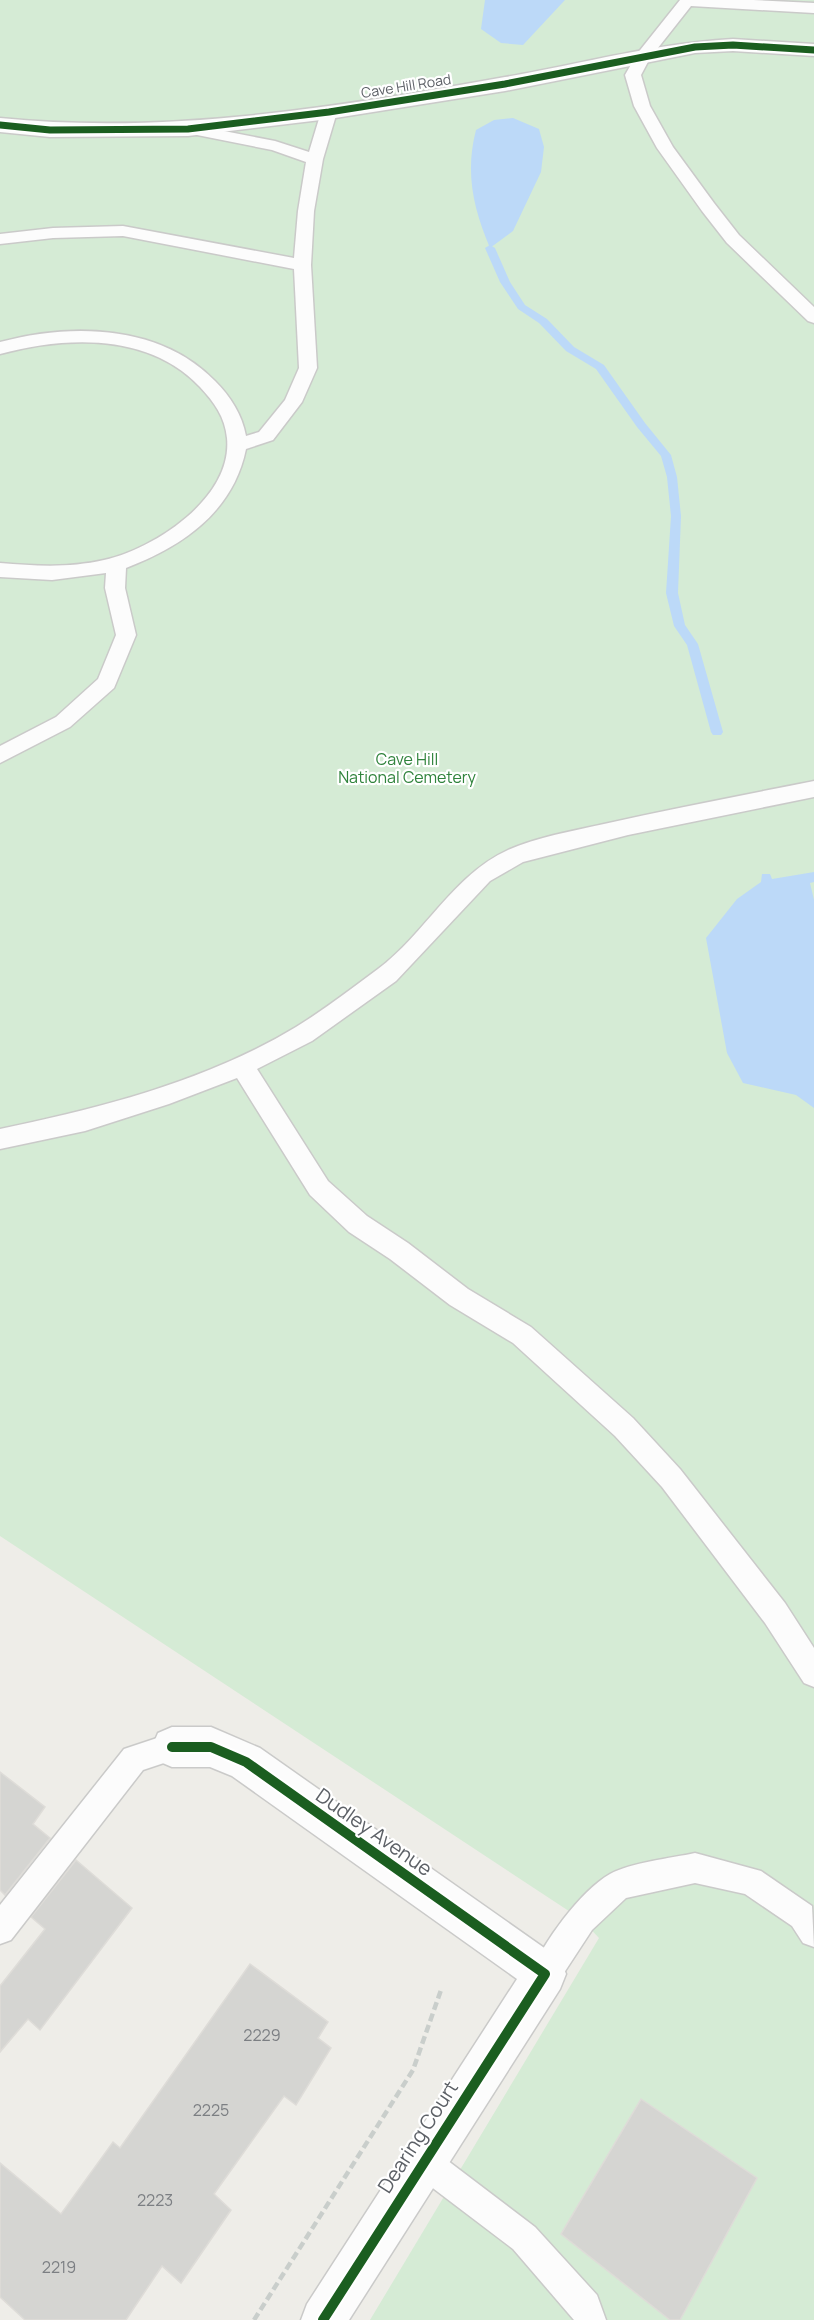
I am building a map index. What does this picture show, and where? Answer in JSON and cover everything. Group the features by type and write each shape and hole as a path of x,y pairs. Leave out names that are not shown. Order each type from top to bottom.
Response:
{"street":[{"name":"Cave Hill Road","path":"0,125 50,130 188,129 329,112 505,84 695,47 733,45 814,50"},
{"name":"Dudley Avenue","path":"172,1747 211,1747 246,1762 265,1778 545,1974"},
{"name":"Dearing Court","path":"322,2320 545,1974"}],"lane":[{"path":"814,8 688,1 643,57 633,75 642,106 665,148 733,239 814,317"},
{"path":"237,445 266,436 293,402 308,368 302,265 306,211 315,159 329,112"},
{"path":"188,129 275,146 315,159"},
{"path":"0,239 54,233 123,231 302,265"},
{"path":"0,348 15,343 68,336 121,339 168,354 205,378 229,409 237,445 229,481 204,515 165,543 116,563 57,573 0,570"},
{"path":"0,755 63,722 106,683 126,635 115,588 116,563"},
{"path":"0,1139 85,1122 242,1066 304,1034 388,974 482,875 516,856 628,827 814,789"},
{"path":"242,1066 319,1188 358,1224 399,1251 459,1297 522,1335 640,1444 671,1478 768,1604 814,1673"},
{"path":"0,1929 134,1759 172,1747"},
{"path":"545,1974 581,1919 619,1885 695,1868 751,1881 802,1916 814,1932"},
{"path":"424,2162 524,2238 585,2307 590,2320"}],"path":[{"path":"254,2320 414,2070 441,1990"}],"green space":[{"name":"Cave Hill National Cemetery","path":"0,0 814,0 814,2320 370,2320 599,1938 581,1919 0,1536"}],"water":[{"path":"485,0 565,0 523,45 501,43 481,29"},
{"path":"513,118 539,129 544,147 541,172 513,231 490,248 475,204 471,175 473,145 476,130 494,120"},
{"path":"814,872 814,882 810,883 814,900 814,1108 796,1095 743,1083 727,1053 706,938 737,899 761,882 762,874 770,874 772,879"}],"building":[{"path":"0,1772 45,1807 33,1824 50,1838 5,1895 0,1890"},
{"path":"76,1860 132,1908 40,2030 28,2019 0,2052 0,1986 45,1929 31,1917"},
{"path":"250,1964 328,2022 318,2038 331,2048 296,2105 284,2096 214,2194 231,2210 181,2283 162,2266 126,2320 25,2320 0,2297 0,2163 61,2214 113,2142 120,2148"},
{"path":"641,2099 757,2178 680,2320 670,2320 561,2234"}],"waterway":[{"path":"490,248 505,282 521,307 543,321 570,349 600,367 641,425 666,455 672,477 676,516 672,593 680,626 692,644 717,732"}],"cycle path":[{"path":"0,125 50,130 188,129 329,112 505,84 695,47 733,45 814,50"},
{"path":"172,1747 211,1747 246,1762 545,1974 323,2320"}]}
